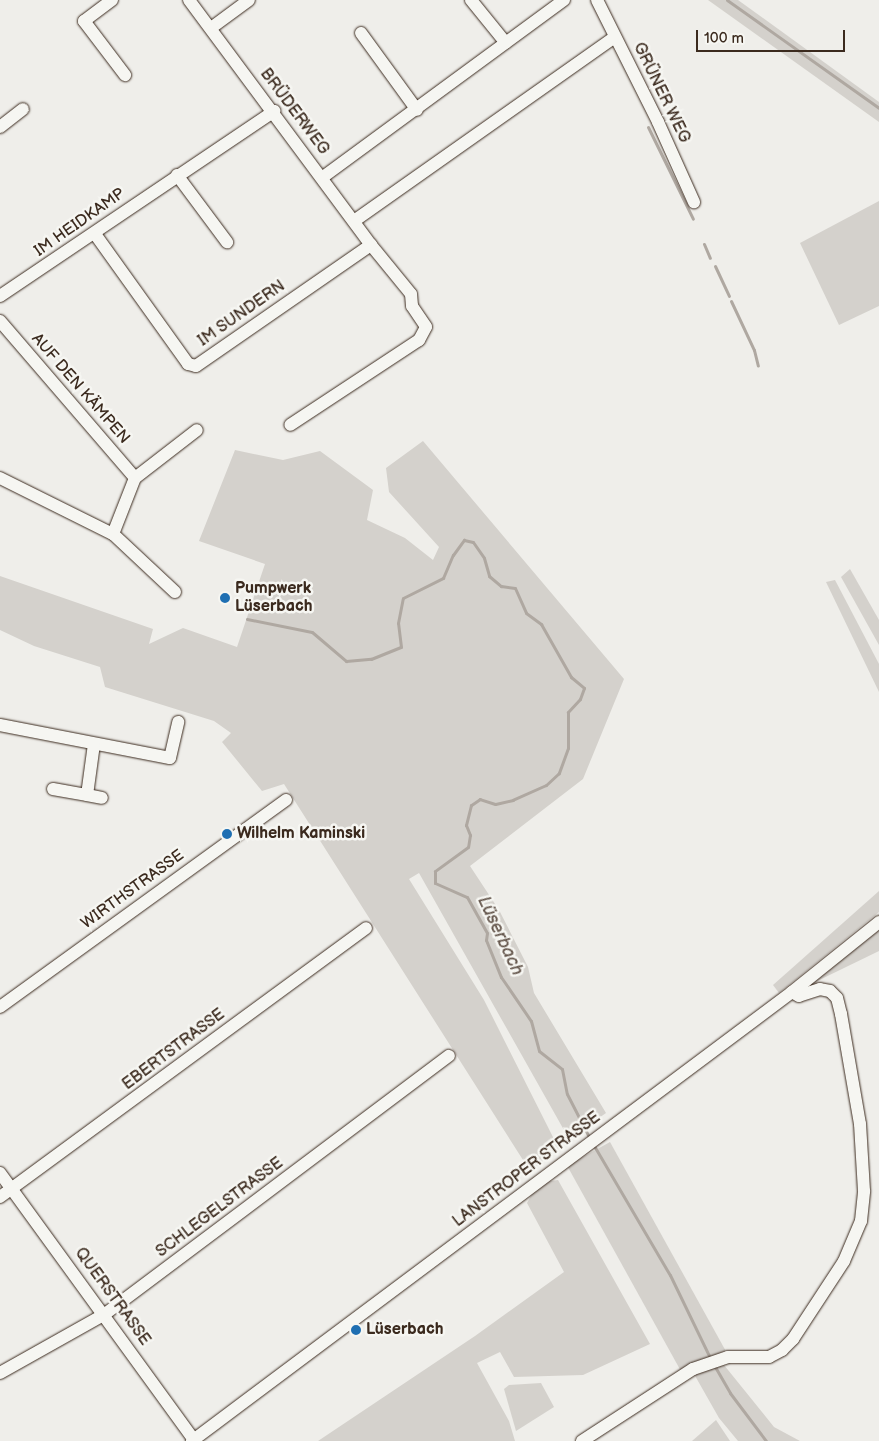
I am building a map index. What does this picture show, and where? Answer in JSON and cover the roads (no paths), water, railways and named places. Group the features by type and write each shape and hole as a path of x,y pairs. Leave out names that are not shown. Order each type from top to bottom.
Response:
{"street":[{"path":"112,0 84,21 125,75"},
{"name":"BRÜDERWEG","path":"189,0 274,111 371,245 411,294 412,306 426,332 419,340 290,425"},
{"path":"212,28 250,0"},
{"path":"471,0 506,43"},
{"path":"323,177 417,110 564,0"},
{"name":"GRÜNER WEG","path":"597,0 658,122 694,202"},
{"path":"362,33 417,110"},
{"path":"354,221 615,37"},
{"path":"0,127 23,109"},
{"name":"IM HEIDKAMP","path":"0,296 95,234 177,175 274,111"},
{"path":"177,175 227,242"},
{"name":"IM SUNDERN","path":"95,234 188,364 196,366 371,245"},
{"name":"AUF DEN KÄMPEN","path":"0,322 135,478"},
{"path":"113,534 135,478 197,430"},
{"path":"0,478 113,534 174,592"},
{"path":"0,725 170,758 178,722"},
{"path":"87,795 94,744"},
{"path":"53,789 102,798"},
{"name":"WIRTHSTRASSE","path":"0,1007 286,800"},
{"name":"LANSTROPER STRASSE","path":"194,1441 792,992 879,922"},
{"name":"EBERTSTRASSE","path":"0,1197 13,1190 366,928"},
{"path":"582,1441 701,1366 716,1360 769,1357 782,1350 844,1261 861,1221 864,1191 860,1124 837,998 830,991 820,989 799,996 792,992"},
{"name":"SCHLEGELSTRASSE","path":"0,1373 105,1314 450,1056"},
{"name":"QUERSTRASSE","path":"0,1173 105,1314 194,1441"}],"waterway":[{"path":"727,0 879,108"},
{"path":"648,127 693,219"},
{"path":"704,244 710,258"},
{"path":"715,266 729,296"},
{"path":"731,301 754,350 758,366"},
{"name":"Lüserbach","path":"247,619 312,632 346,661 371,659 401,647 398,623 403,598 443,578 453,555 464,540 473,542 484,558 489,576 501,586 515,588 526,613 541,624 571,677 584,688 580,699 568,712 568,748 559,773 546,785 513,800 495,804 480,799 471,805 466,825 470,835 468,847 435,871 435,883 467,897 487,933 486,940 501,977 531,1021 539,1051 562,1069 567,1094 590,1139"},
{"name":"Lüserbach","path":"593,1144 670,1275 711,1360"},
{"name":"Lüserbach","path":"714,1365 730,1393 766,1441"}],"place":[{"name":"Pumpwerk Lüserbach","path":"225,598"},
{"name":"Wilhelm Kaminski","path":"227,834"},
{"name":"Lüserbach","path":"356,1330"}]}
